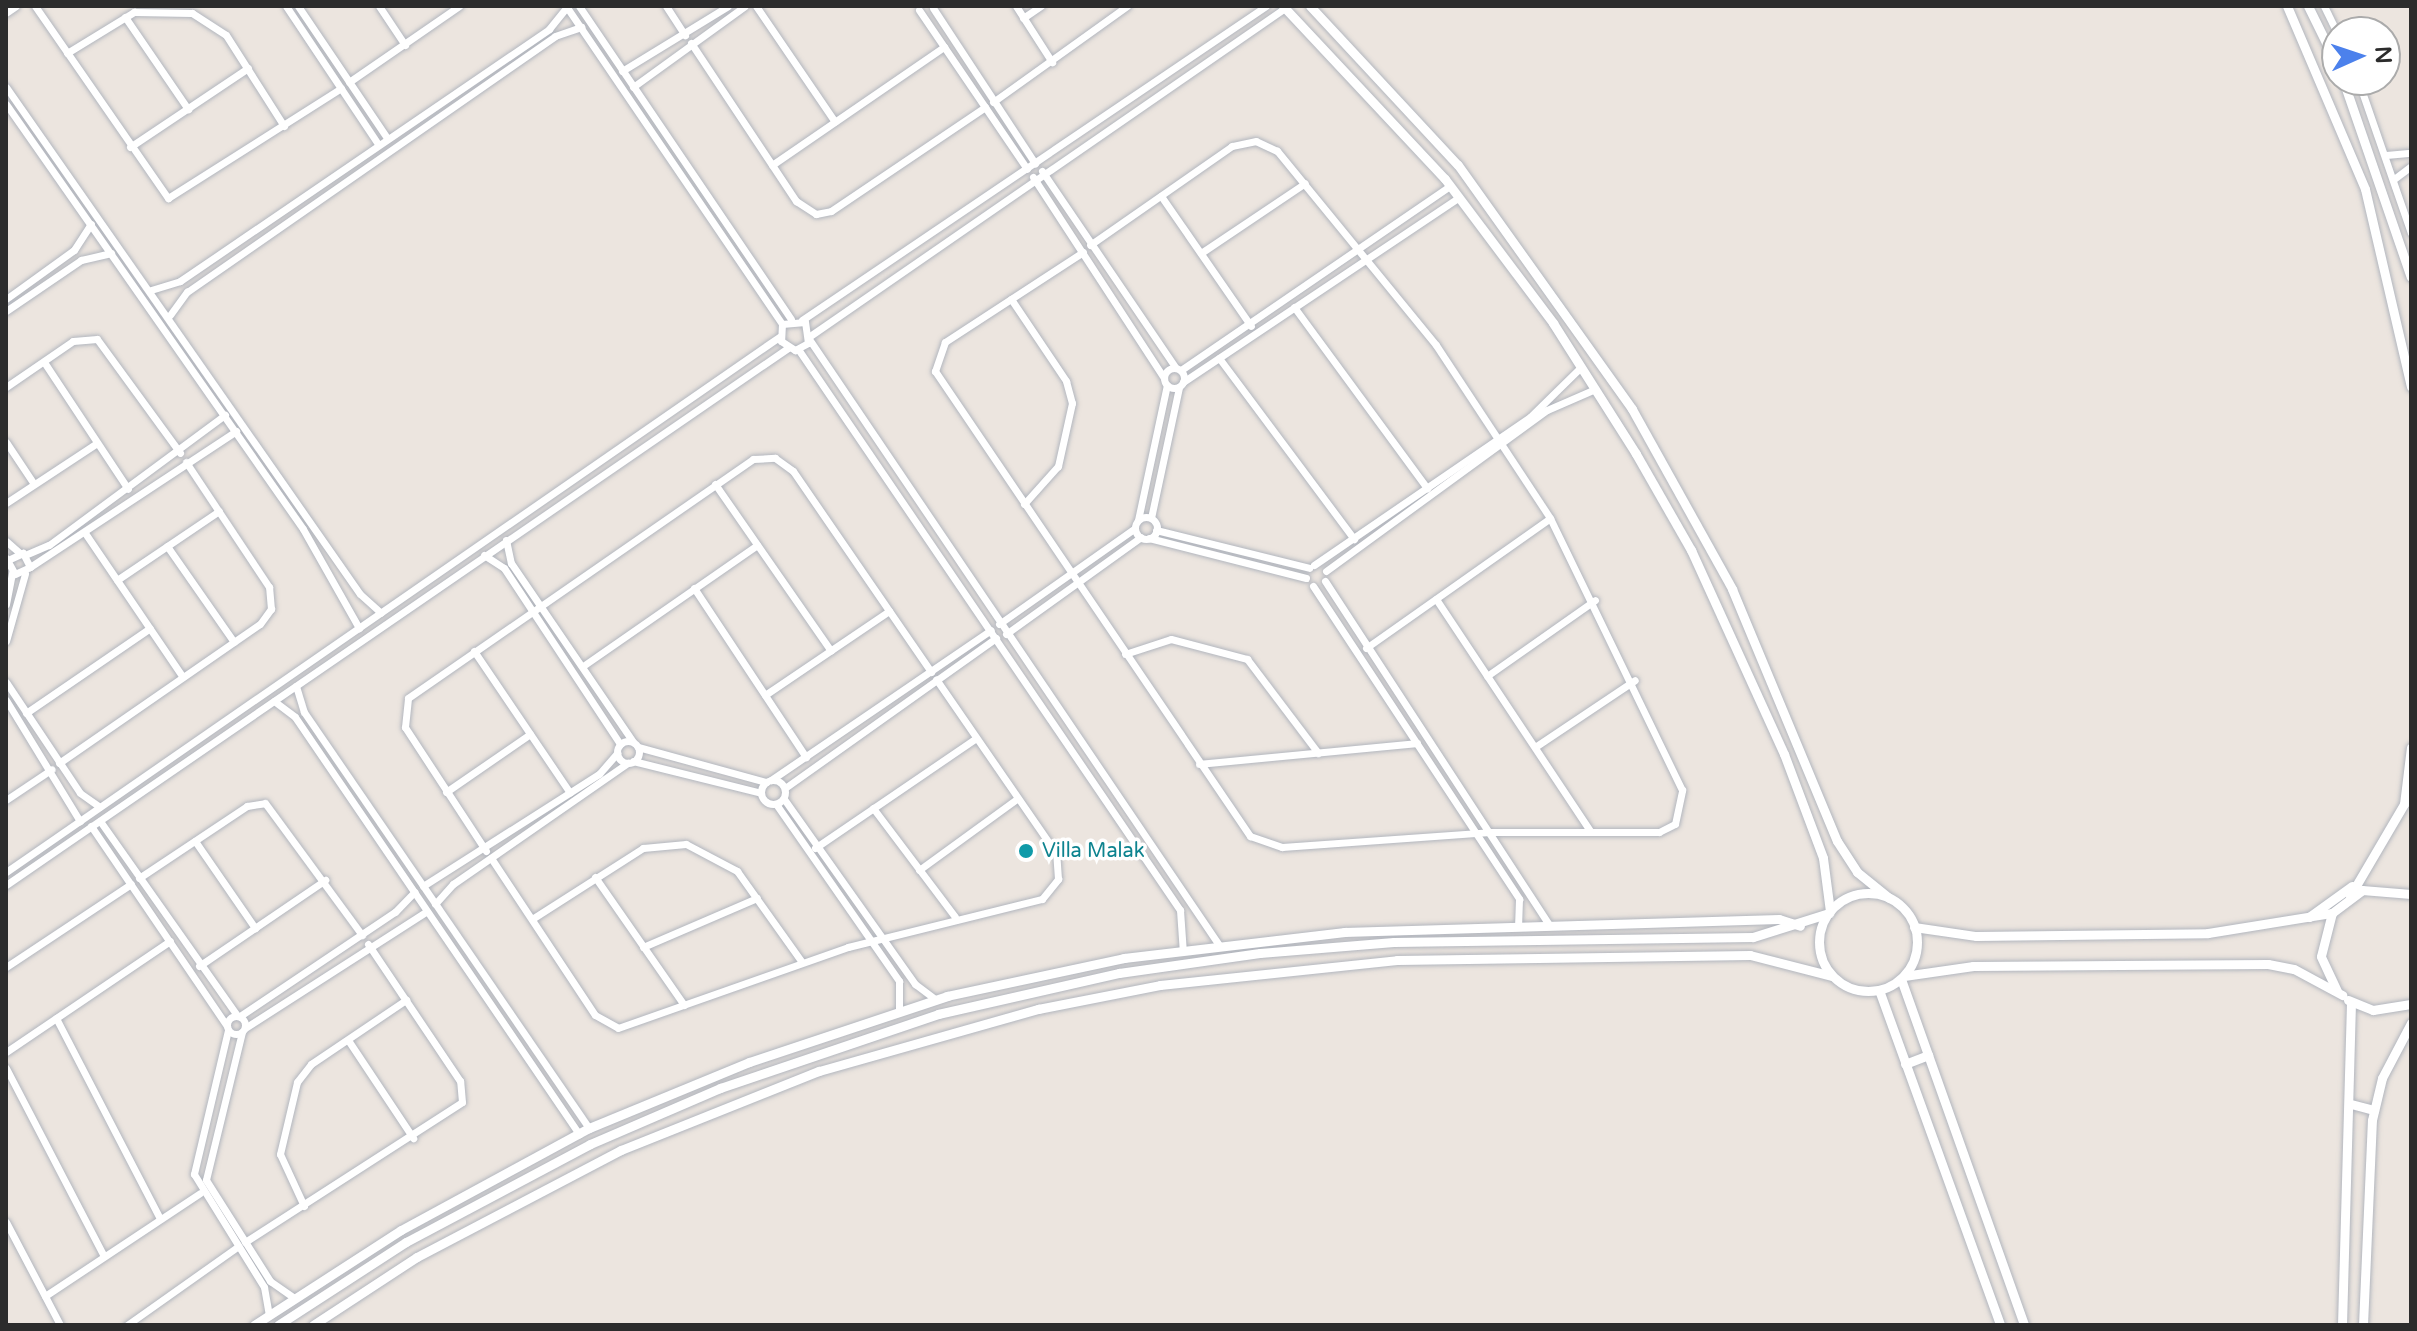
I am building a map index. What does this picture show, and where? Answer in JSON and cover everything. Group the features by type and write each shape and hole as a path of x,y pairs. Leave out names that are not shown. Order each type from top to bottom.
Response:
{"street":[{"path":"6,13 16,6"},
{"path":"35,6 161,193 173,198 341,88"},
{"path":"286,6 378,144"},
{"path":"313,6 301,10 387,138"},
{"path":"379,6 405,45"},
{"path":"349,82 459,6"},
{"path":"6,872 779,337 782,324 566,6 549,29 180,281 151,290"},
{"path":"579,6 791,319"},
{"path":"666,6 685,35"},
{"path":"622,71 685,35 727,6"},
{"path":"633,87 745,6"},
{"path":"756,6 835,122"},
{"path":"1016,6 1052,62"},
{"path":"1023,18 1041,6"},
{"path":"993,102 1127,6"},
{"path":"782,324 791,319 802,320 906,253 1266,6"},
{"path":"1310,6 1458,165 1632,409 1727,578 1837,841 1857,872 1889,898 1914,927 1916,953 1902,977 2024,1325"},
{"path":"2287,6 2365,189 2411,387"},
{"path":"2308,6 2321,32"},
{"path":"916,7 934,7 965,61 1035,163"},
{"path":"916,7 1027,169"},
{"path":"6,885 630,454 788,348 798,349 911,261 1284,7 1459,197 1581,367 1636,454 1715,599 1792,774 1819,847 1829,912 1819,940 1832,976"},
{"path":"67,53 125,17 157,8 192,13 226,35 284,126"},
{"path":"125,17 188,109"},
{"path":"170,315 183,295 555,36 581,27"},
{"path":"691,43 801,207 824,213 985,107"},
{"path":"772,165 944,47"},
{"path":"957,66 965,61"},
{"path":"130,147 248,68"},
{"path":"476,77 483,87"},
{"path":"6,87 170,315 360,594 381,613"},
{"path":"1134,94 1140,103"},
{"path":"2349,96 2411,277"},
{"path":"2364,96 2411,233"},
{"path":"6,104 303,529 359,628"},
{"path":"1248,141 1271,146 1368,257 1500,438 1550,518 1635,680 1682,790 1682,813 1659,832 1489,832 1274,846 1241,827 933,364 945,342 1092,248 1161,196 1248,141"},
{"path":"2386,155 2408,153 2410,167 2394,179"},
{"path":"682,176 690,170"},
{"path":"1042,171 1178,369 1181,385 1151,518 1156,530"},
{"path":"61,182 69,177"},
{"path":"1033,177 1165,382 1181,385 1459,197"},
{"path":"1201,253 1305,183"},
{"path":"1450,186 1251,326 1178,369 1165,382 1137,524 1145,538 1306,578 1519,899 1518,924"},
{"path":"1161,196 1251,326"},
{"path":"294,202 301,213"},
{"path":"6,299 74,250 91,224"},
{"path":"6,311 73,264 111,253"},
{"path":"906,253 911,261"},
{"path":"1011,299 1072,403 1058,466 1024,504"},
{"path":"1294,307 1427,488"},
{"path":"802,320 810,338 937,531 1219,945"},
{"path":"779,337 788,348"},
{"path":"6,387 80,338 104,342 180,453"},
{"path":"798,349 929,537 1180,910 1187,929 1183,949"},
{"path":"1219,358 1354,539"},
{"path":"44,362 128,489"},
{"path":"1306,578 1312,567 1500,438 1564,390 1581,367"},
{"path":"1549,924 1325,581 1326,571 1505,446 1547,410 1595,389"},
{"path":"1615,420 1632,409"},
{"path":"6,604 12,573 7,559 23,554 128,489 180,453 225,415"},
{"path":"12,573 28,570 236,431"},
{"path":"6,442 34,484"},
{"path":"1636,454 1641,443 1653,442"},
{"path":"6,503 97,443"},
{"path":"623,444 630,454"},
{"path":"753,459 782,461 1056,853 1055,887 1042,899 955,917 802,962 625,1028 605,1024 446,792 403,712 413,693 541,605 753,459"},
{"path":"6,800 264,621 272,594 186,462"},
{"path":"715,484 831,651"},
{"path":"117,580 219,511"},
{"path":"1002,628 1137,524 1151,518"},
{"path":"1366,648 1550,518"},
{"path":"303,529 311,522"},
{"path":"761,793 769,781 1156,530"},
{"path":"1156,530 1326,571"},
{"path":"929,537 937,531"},
{"path":"85,533 183,677"},
{"path":"423,886 488,854 631,762 635,744 511,563 506,540"},
{"path":"6,541 23,554 28,570 6,641"},
{"path":"583,666 757,545"},
{"path":"167,546 234,642"},
{"path":"1211,555 1214,546"},
{"path":"484,555 500,565 533,610 620,744"},
{"path":"1313,586 1325,581"},
{"path":"694,588 806,757"},
{"path":"1436,599 1590,831"},
{"path":"1487,676 1595,600"},
{"path":"765,695 889,611"},
{"path":"26,713 150,628"},
{"path":"350,634 356,644"},
{"path":"1125,654 1171,639 1247,659 1318,753"},
{"path":"474,651 570,793"},
{"path":"933,675 785,788 784,799 815,848 880,937 935,999"},
{"path":"1535,747 1635,680"},
{"path":"6,682 56,766 80,821"},
{"path":"296,686 319,734 589,1128"},
{"path":"6,700 56,766 100,807"},
{"path":"274,701 311,740 579,1134"},
{"path":"1054,723 1062,717"},
{"path":"211,731 218,740"},
{"path":"311,740 319,734"},
{"path":"446,792 530,734"},
{"path":"815,848 976,738"},
{"path":"1199,764 1417,743"},
{"path":"620,744 635,744 785,788"},
{"path":"435,904 488,854 570,793 617,753 620,744"},
{"path":"1914,927 2002,936 2208,933 2297,924 2332,913 2350,896 2399,818 2411,747"},
{"path":"617,753 631,762 761,793 776,804 902,986 899,1010"},
{"path":"1792,774 1808,768"},
{"path":"919,870 1018,798"},
{"path":"776,804 784,799"},
{"path":"139,878 247,806 265,803 325,880 362,935"},
{"path":"873,808 955,917"},
{"path":"100,821 199,966 239,1016 244,1030 206,1174 264,1287 269,1315"},
{"path":"91,826 228,1028 244,1030 368,944 427,911"},
{"path":"379,840 387,834"},
{"path":"195,841 255,928"},
{"path":"1819,847 1837,841"},
{"path":"532,919 643,848 686,844 726,861 757,898 802,962"},
{"path":"2297,924 2363,875"},
{"path":"595,877 684,1005"},
{"path":"199,966 325,880"},
{"path":"6,967 131,884"},
{"path":"2350,896 2374,887 2411,894"},
{"path":"294,1298 270,1281 200,1193 194,1167 228,1028 239,1016 362,935 414,892"},
{"path":"278,1325 487,1196 720,1088 921,1019 1119,973 1346,945 1529,939 1753,937 1800,926 1852,896 1889,898"},
{"path":"643,947 757,898"},
{"path":"2332,913 2321,956 2342,995"},
{"path":"254,1325 413,1223 589,1128 935,999 1183,949 1219,945 1518,924 1779,919 1800,926"},
{"path":"1529,924 1529,939"},
{"path":"6,1052 170,941"},
{"path":"127,1325 241,1245 453,1114 463,1095 368,944"},
{"path":"313,1325 495,1213 726,1106 961,1028 1125,991 1262,972 1397,960 1737,955 1832,976 1854,989 1879,990 1902,977 1973,966 2268,964 2294,969 2351,1002 2385,1011 2411,1004"},
{"path":"1879,990 2000,1325"},
{"path":"304,1206 280,1154 297,1082 348,1040 406,1000"},
{"path":"2342,1325 2351,1104 2351,1002"},
{"path":"56,1018 160,1219"},
{"path":"2363,1325 2374,1110 2411,1023"},
{"path":"348,1040 413,1138"},
{"path":"1905,1064 1928,1055"},
{"path":"6,1068 104,1256"},
{"path":"720,1088 726,1106"},
{"path":"689,1101 697,1118"},
{"path":"2351,1104 2374,1110"},
{"path":"45,1296 200,1193"},
{"path":"6,1222 60,1325"}],"place":[{"name":"Villa Malak","path":"1026,851"}]}
